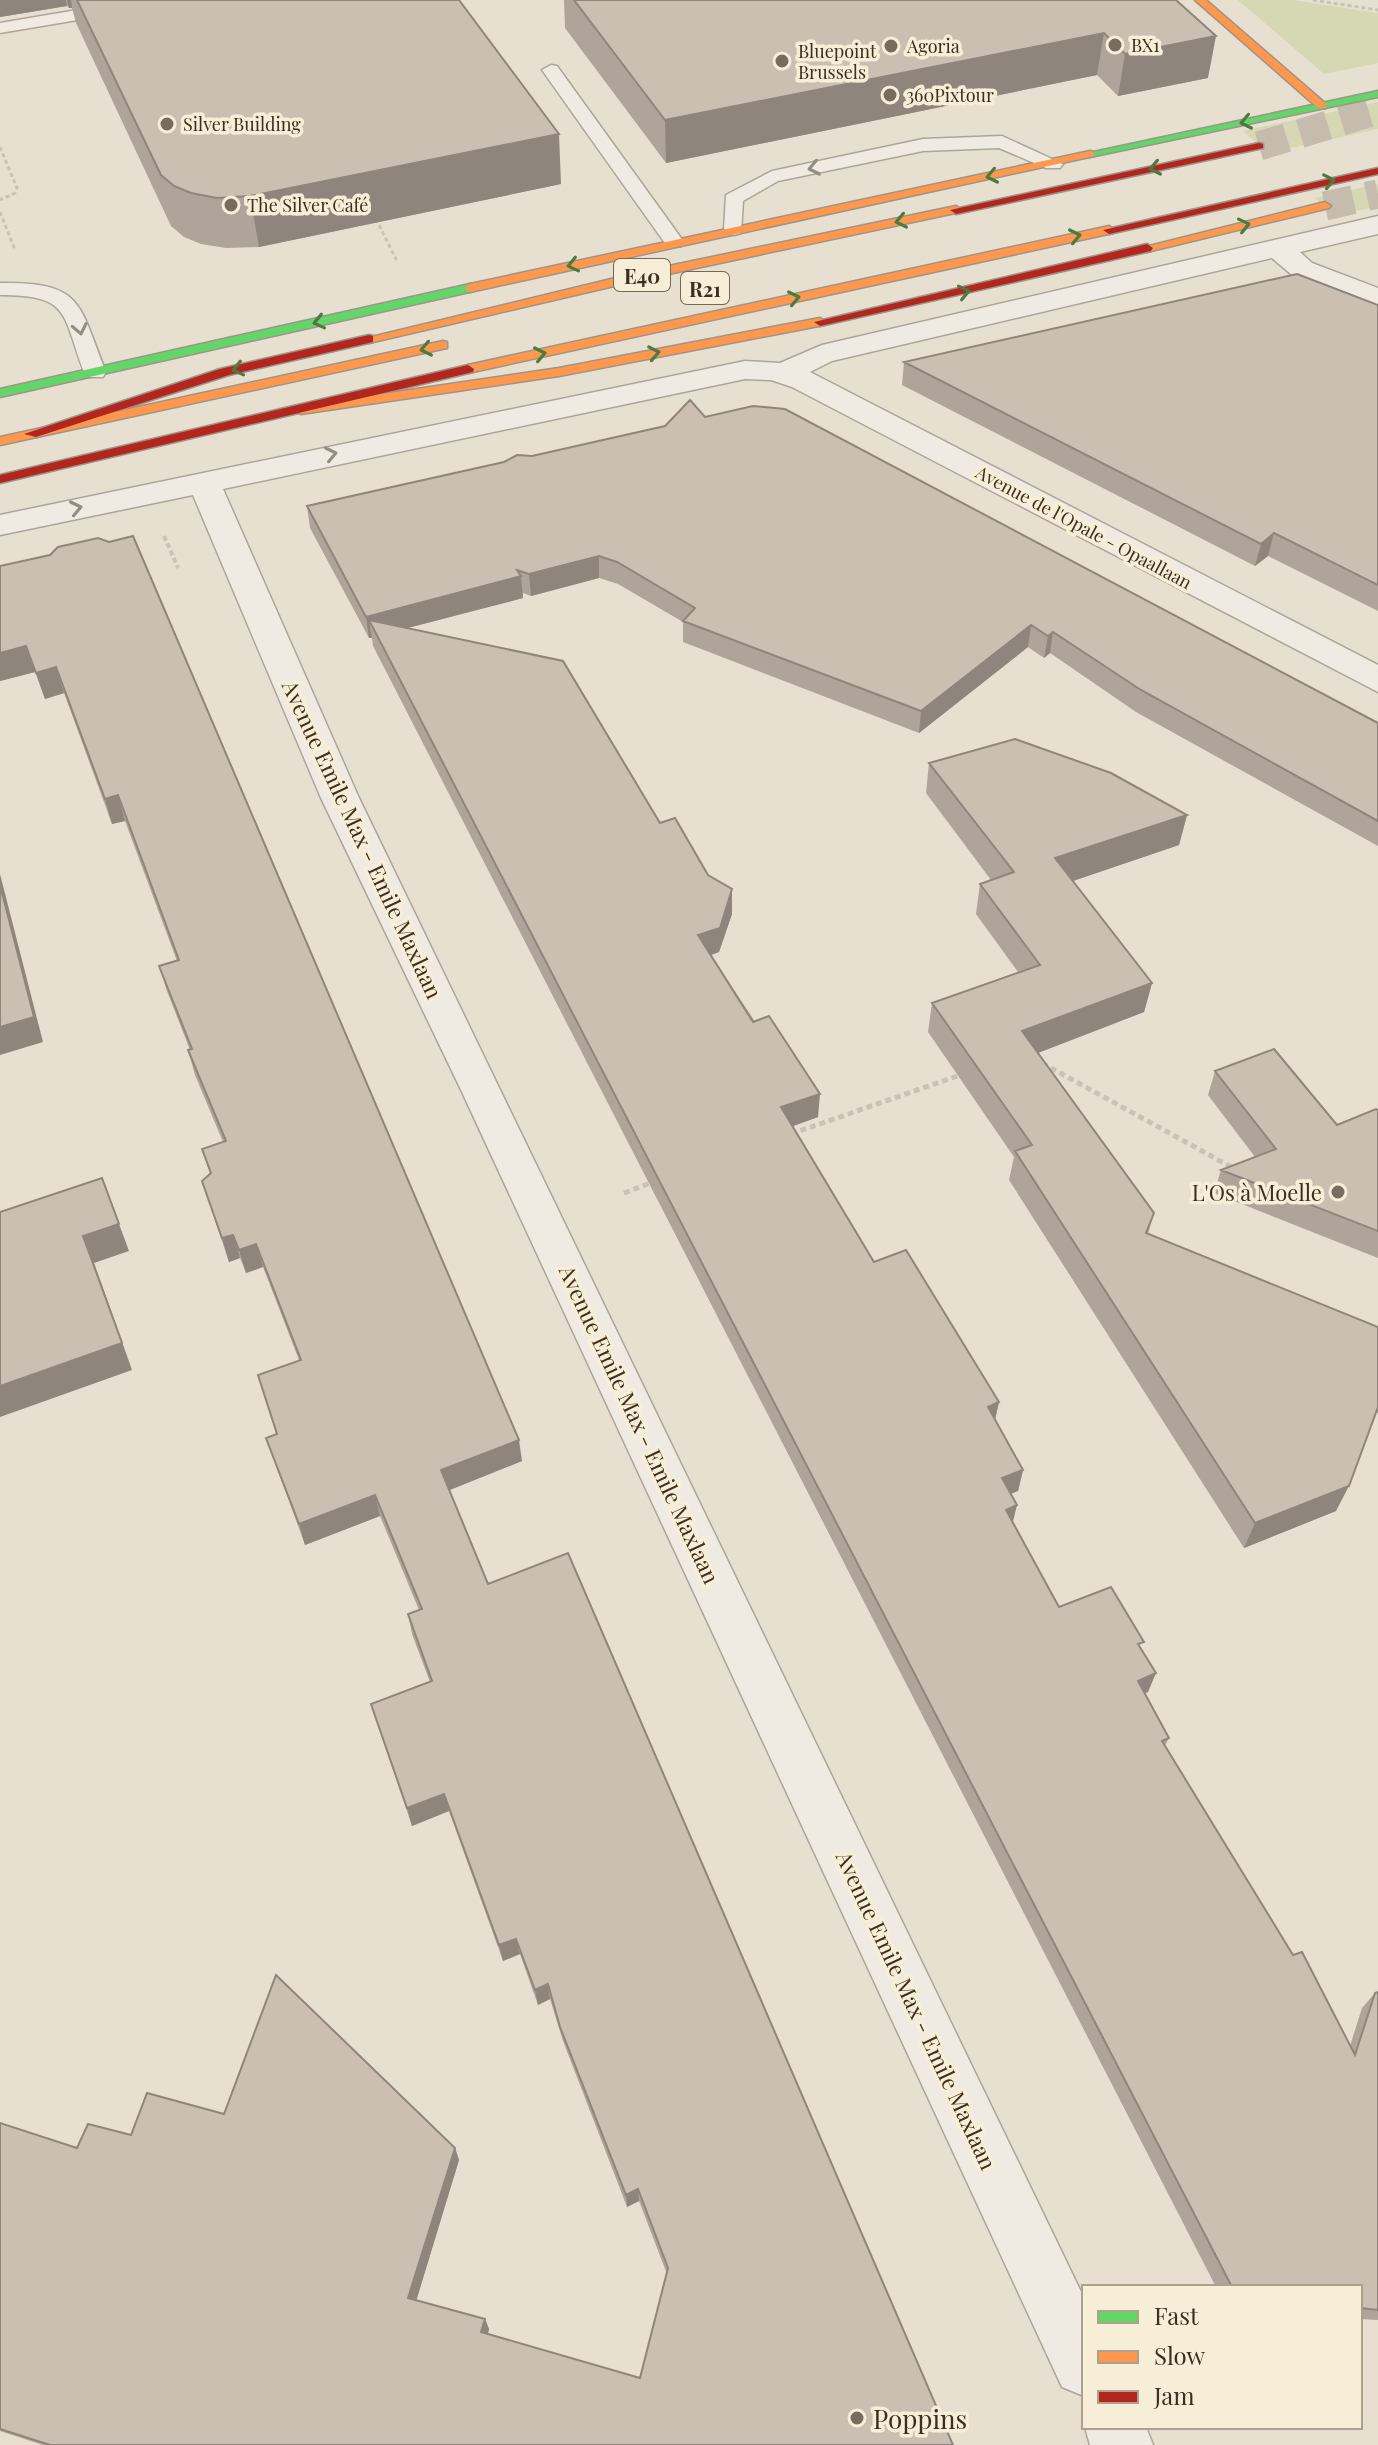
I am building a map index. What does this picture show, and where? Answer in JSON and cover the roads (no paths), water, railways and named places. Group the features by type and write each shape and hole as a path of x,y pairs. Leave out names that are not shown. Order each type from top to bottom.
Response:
{"main road":[{"path":"1200,0 1322,106"},
{"path":"0,393 674,242 1378,94"},
{"name":"E40","path":"31,434 225,372 640,276 1259,146"},
{"name":"R21","path":"0,479 447,374 1378,171"},
{"path":"301,410 452,392 942,297 1325,206"},
{"path":"0,441 462,341"}],"street":[{"path":"789,374 791,369 822,354 1378,225"},
{"path":"1276,247 1302,269 1378,298"},
{"name":"Avenue de l'Opale - Opaallaan","path":"0,525 745,370 789,374 1378,680"},
{"name":"Avenue Emile Max - Emile Maxlaan","path":"203,481 340,798 490,1106 1082,2361"}],"lane":[{"path":"0,28 167,0"},
{"path":"551,70 674,242"},
{"path":"734,229 733,199 772,177 923,145 1002,142 1053,164"},
{"path":"0,289 31,288 62,297 76,312 83,344 95,372"}],"tunnel":[{"path":"1259,146 1378,110"},
{"path":"1325,206 1378,194"}],"place":[{"name":"BX1","path":"1115,45"},
{"name":"Agoria","path":"891,46"},
{"name":"Bluepoint Brussels","path":"782,61"},
{"name":"360Pixtour","path":"890,95"},
{"name":"Silver Building","path":"167,124"},
{"name":"The Silver Café","path":"231,205"},
{"name":"L'Os à Moelle","path":"1338,1192"},
{"name":"Poppins","path":"857,2418"}]}
